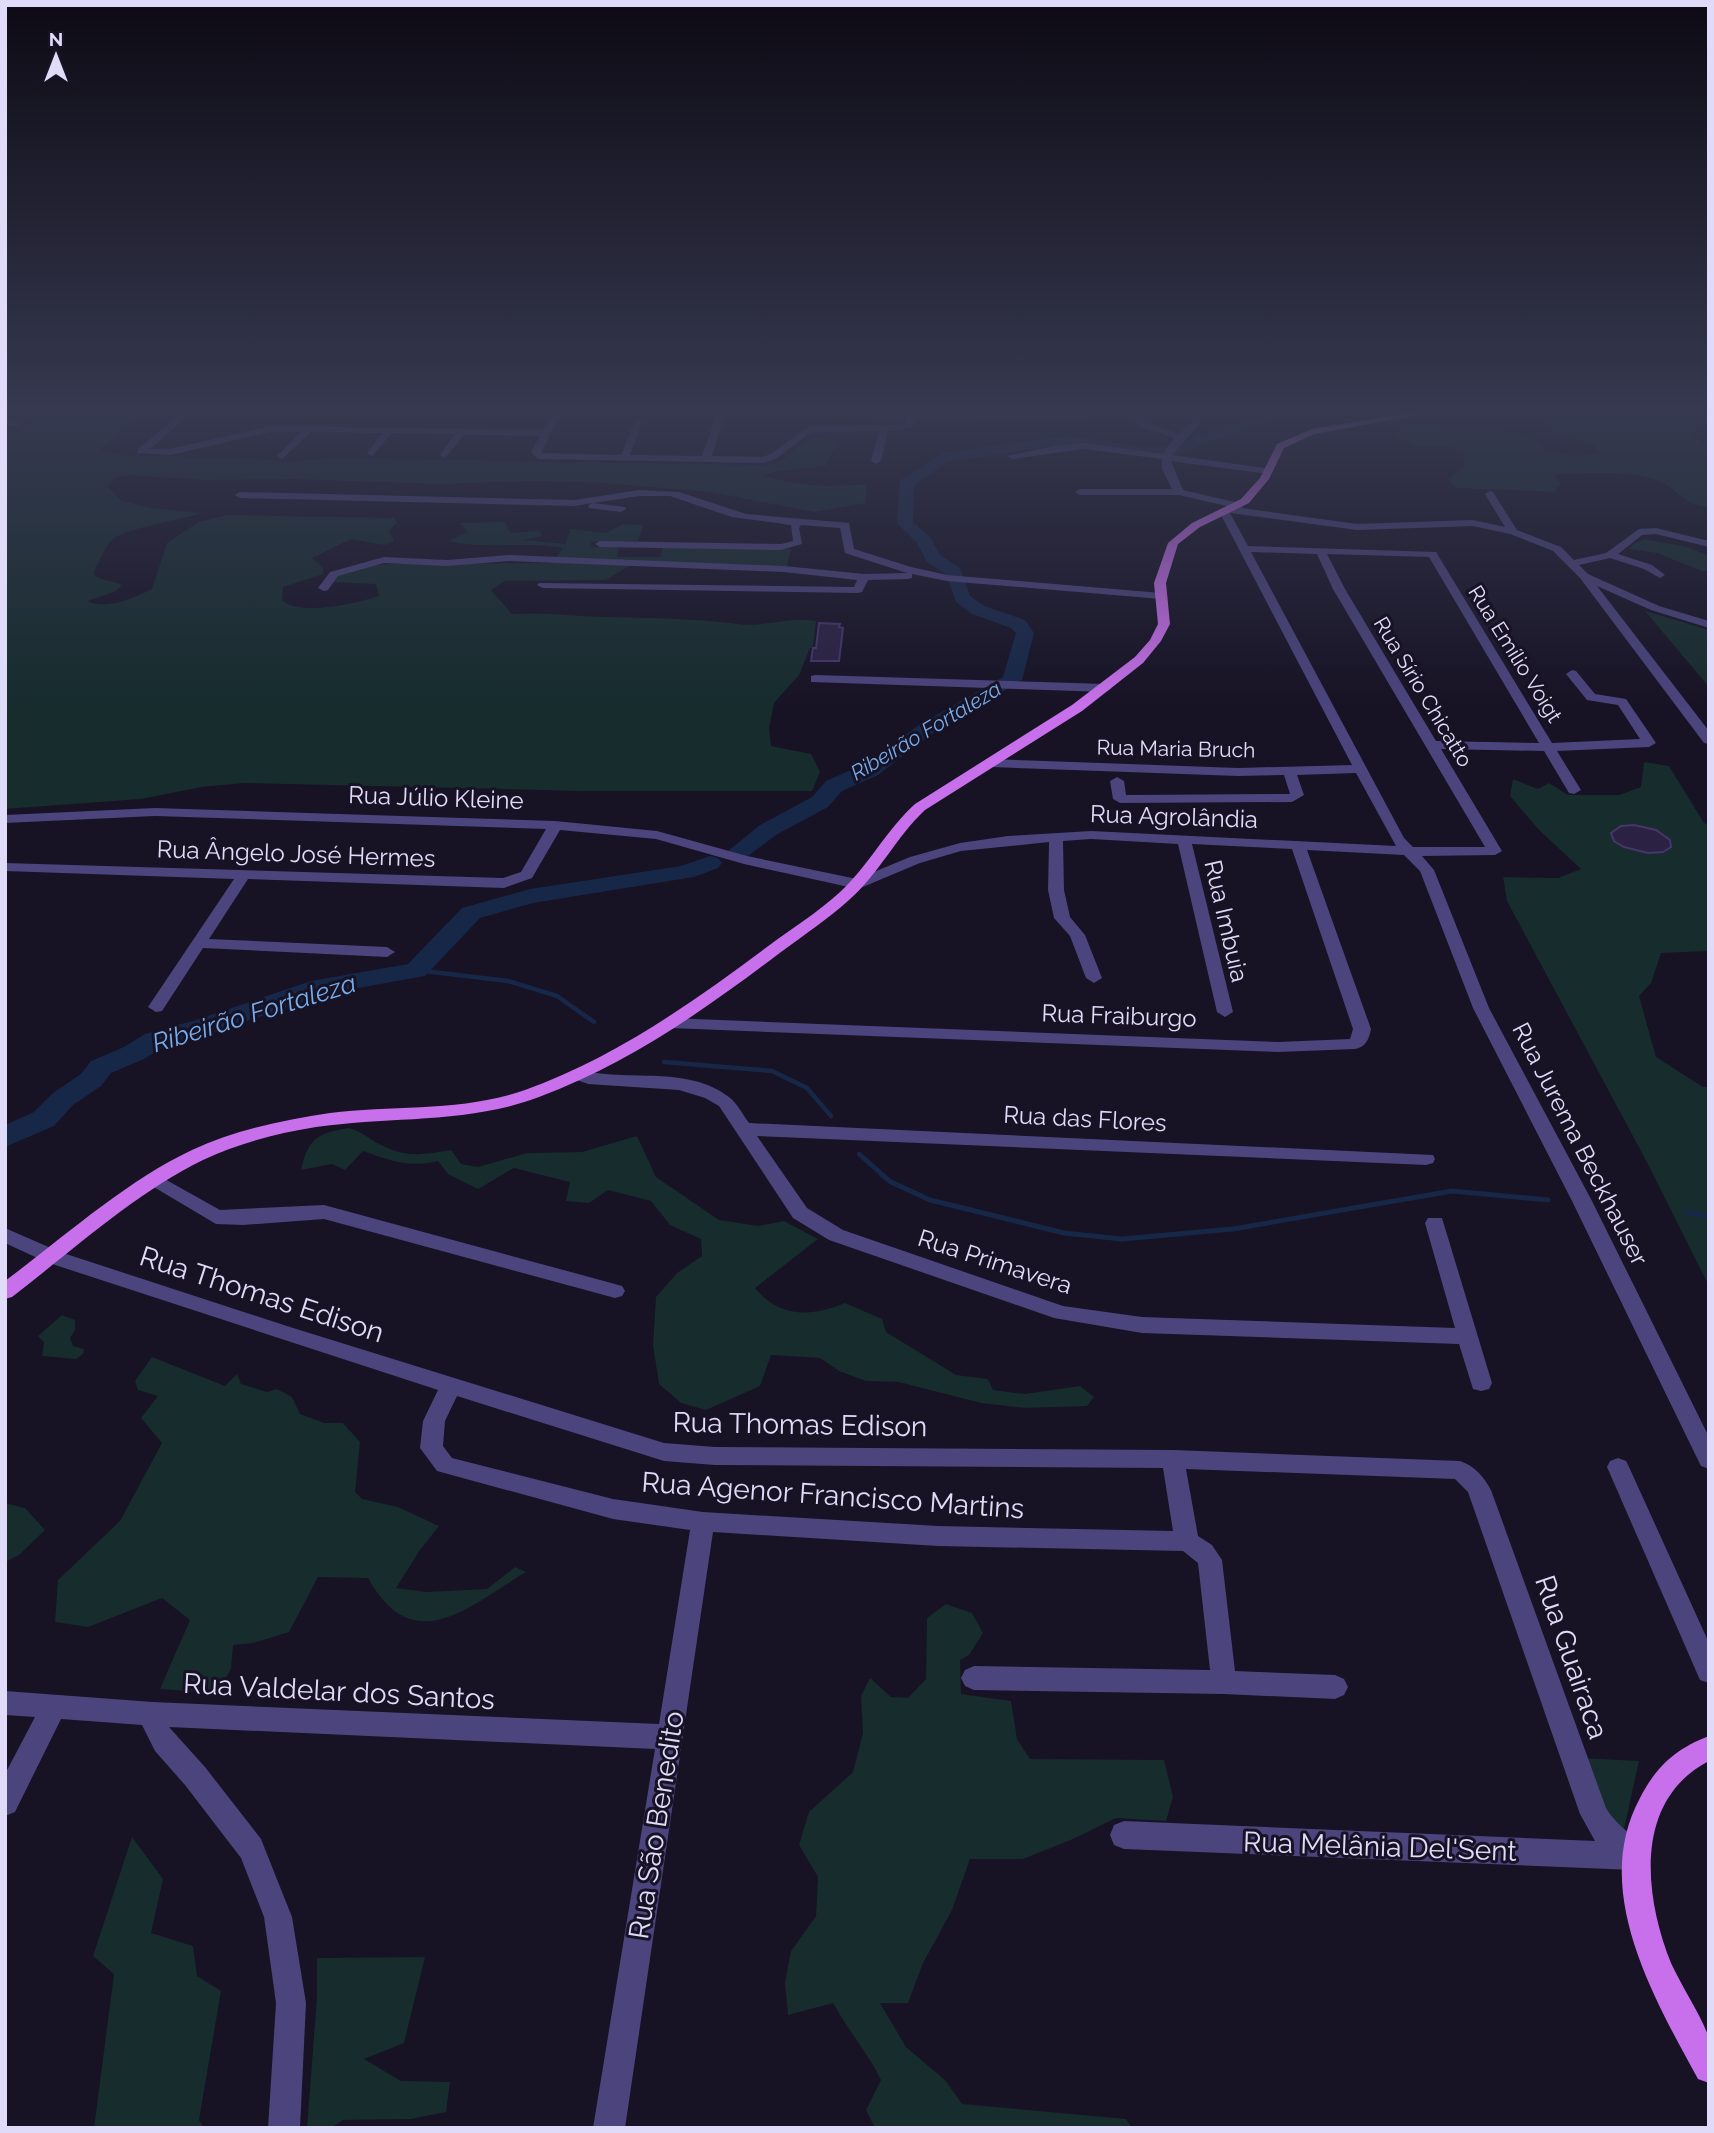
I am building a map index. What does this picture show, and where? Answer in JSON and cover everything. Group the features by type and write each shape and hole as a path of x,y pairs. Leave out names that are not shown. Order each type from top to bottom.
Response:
{"main road":[{"path":"5,1292 154,1179 212,1148 266,1132 349,1116 494,1103 528,1096 614,1058 670,1023 736,978 858,884 905,819 1106,688 1139,660 1161,632 1165,615 1161,596 1162,570 1173,543 1196,524 1231,510"},
{"path":"1709,1748 1690,1755 1669,1774 1647,1805 1636,1856 1635,1886 1650,1945 1679,2015 1709,2068"}],"street":[{"path":"725,510 743,516 845,525 846,544 854,554 943,577"},
{"path":"1231,510 1357,527 1456,522 1510,531 1557,549 1584,576 1709,740"},
{"name":"Rua Jurema Beckhauser","path":"1231,510 1246,549 1398,840 1427,870 1481,1008 1582,1201 1709,1460"},
{"path":"1498,510 1517,550"},
{"path":"600,544 781,547 798,542 794,527 799,522"},
{"path":"1611,555 1634,533 1645,531 1656,531 1709,544"},
{"name":"Rua Emílio Voigt","path":"1246,549 1432,554 1550,746 1574,790"},
{"name":"Rua Sírio Chicatto","path":"1320,550 1339,589 1495,851"},
{"path":"1573,563 1611,555 1648,567 1660,576"},
{"path":"324,588 334,574 384,560 447,563 509,558 772,569 864,577 943,577 1161,596"},
{"path":"645,568 730,573 772,569"},
{"path":"1584,576 1655,608 1709,625"},
{"path":"544,585 858,590 864,577"},
{"path":"1432,745 1649,743 1622,702 1591,697 1572,674"},
{"path":"815,679 1106,688"},
{"name":"Rua Maria Bruch","path":"992,763 1127,770 1360,769"},
{"path":"1117,781 1120,799 1292,799 1297,795 1289,771"},
{"name":"Rua Júlio Kleine","path":"5,820 155,812 555,825 657,835 744,860 858,884"},
{"name":"Rua Ângelo José Hermes","path":"5,867 504,883 527,874 555,825"},
{"name":"Rua Agrolândia","path":"858,884 897,867 960,847 1091,835 1410,851 1495,851"},
{"path":"1056,837 1056,890 1062,918 1077,935 1094,978"},
{"name":"Rua Imbuia","path":"1184,840 1225,1012"},
{"name":"Rua Fraiburgo","path":"670,1023 1279,1047 1320,1048 1355,1044 1361,1038 1362,1029 1297,845"},
{"path":"156,1007 243,876"},
{"path":"199,943 387,952"},
{"name":"Rua Primavera","path":"580,1075 594,1080 691,1085 709,1090 725,1102 800,1213 836,1235 1061,1313 1142,1325 1468,1336"},
{"name":"Rua das Flores","path":"743,1129 1426,1159"},
{"path":"154,1179 216,1217 243,1219 324,1212 615,1292"},
{"path":"1435,1223 1481,1383"},
{"name":"Rua Thomas Edison","path":"5,1235 53,1257 664,1452 715,1456 1173,1459 1460,1470"},
{"name":"Rua Agenor Francisco Martins","path":"451,1386 434,1421 431,1448 445,1465 613,1509 703,1522 938,1536 1187,1541"},
{"path":"1173,1459 1187,1541 1205,1552 1210,1560 1224,1682"},
{"path":"1618,1467 1709,1672"},
{"name":"Rua Guairaca","path":"1460,1470 1479,1489 1594,1814 1602,1830 1617,1846 1636,1856"},
{"name":"Rua São Benedito","path":"609,2128 703,1522"},
{"path":"974,1678 1224,1682 1335,1687"},
{"name":"Rua Valdelar dos Santos","path":"5,1703 153,1714 669,1737"},
{"path":"5,1803 52,1708"},
{"path":"153,1714 156,1730 164,1742 195,1776 251,1849 278,1917 291,2003 284,2128"},
{"name":"Rua Melânia Del'Sent","path":"1124,1835 1636,1856"}],"green space":[{"path":"5,510 167,510 202,513 140,528 112,540 93,574 122,585 116,591 88,601 95,604 112,604 152,589 167,543 199,522 227,515 394,518 397,522 389,531 394,541 385,545 351,539 312,558 323,568 323,574 283,587 282,600 301,608 315,608 379,596 376,584 332,582 335,576 359,567 391,564 552,563 563,548 476,545 449,541 468,532 460,523 505,522 510,533 539,531 542,536 523,540 565,544 571,529 605,533 624,524 643,525 638,541 591,542 591,547 619,547 617,557 660,557 663,547 791,549 787,566 686,563 629,566 606,580 505,581 491,590 512,614 670,619 747,625 796,620 816,621 813,647 810,648 799,675 774,703 769,728 771,746 811,754 820,772 812,791 584,791 244,783 202,787 141,799 5,809"},
{"path":"802,510 829,510 815,512"},
{"path":"1644,539 1688,547 1709,556 1709,571 1702,571 1657,553 1629,549"},
{"path":"1645,611 1709,630 1709,687"},
{"path":"1644,762 1669,766 1704,823 1709,825 1709,951 1661,953 1651,983 1639,996 1656,1057 1703,1087 1709,1087 1709,1286 1650,1168 1507,901 1503,877 1558,878 1581,869 1539,830 1510,796 1513,779 1538,789 1549,783 1568,795 1619,795 1641,787"},
{"path":"349,1128 398,1152 423,1154 451,1150 461,1164 478,1167 527,1153 582,1152 637,1136 656,1177 719,1220 758,1226 784,1221 818,1239 755,1288 775,1305 785,1310 808,1312 845,1303 882,1319 886,1332 956,1375 988,1379 993,1390 1025,1394 1080,1386 1094,1397 1087,1406 1025,1408 981,1403 899,1382 866,1381 839,1371 820,1358 771,1355 760,1386 706,1410 681,1403 659,1384 653,1345 656,1297 677,1273 702,1256 701,1239 670,1225 651,1201 608,1190 589,1203 566,1201 570,1182 514,1168 478,1189 448,1174 438,1161 409,1164 363,1151 345,1170 332,1164 301,1170 307,1151 316,1139 329,1132"},
{"path":"62,1315 75,1320 75,1330 70,1338 73,1346 84,1349 83,1354 76,1359 42,1356 44,1342 38,1336"},
{"path":"152,1357 225,1386 237,1374 241,1384 267,1392 277,1389 292,1397 300,1414 324,1423 343,1423 360,1442 355,1492 362,1499 398,1507 439,1526 396,1588 427,1592 487,1589 515,1567 526,1572 464,1610 443,1618 423,1621 404,1617 386,1603 368,1578 318,1577 289,1632 253,1643 233,1645 231,1669 217,1693 160,1689 190,1620 162,1598 88,1627 55,1622 58,1580 120,1521 162,1443 141,1418 158,1396 138,1390 135,1381"},
{"path":"5,1503 25,1508 45,1530 19,1555 5,1562"},
{"path":"946,1604 972,1613 983,1633 969,1655 960,1660 961,1694 1011,1701 1017,1739 1030,1759 1164,1760 1173,1797 1166,1821 1116,1818 1023,1859 970,1859 952,1910 923,1963 908,2003 880,2003 906,2047 945,2080 962,2104 1126,2119 1132,2128 875,2128 866,2110 881,2080 833,2003 788,2015 785,1983 791,1951 816,1916 818,1877 799,1845 809,1812 853,1772 863,1733 861,1696 870,1678 891,1697 908,1698 926,1679 927,1618"},
{"path":"1582,1758 1639,1761 1624,1829 1617,1833"},
{"path":"132,1837 163,1879 151,1933 193,1946 197,1976 221,1991 199,2120 204,2128 94,2128 114,1974 93,1956"},
{"path":"425,1957 404,2043 364,2059 401,2081 450,2082 446,2112 411,2119 343,2120 331,2128 307,2128 317,1997 317,1958"}],"building":[{"path":"819,623 840,624 839,627 843,628 839,661 811,661 813,648 816,648"},
{"path":"1634,825 1656,830 1670,840 1671,847 1663,852 1648,853 1624,847 1614,841 1611,833 1621,826"}],"waterway":[{"name":"Ribeirão Fortaleza","path":"740,851 768,830 820,802 834,786 870,770 926,729 1012,680 1025,633 1018,624 978,610 962,598 954,572 933,558 924,541 905,523 905,510"},
{"name":"Ribeirão Fortaleza","path":"5,1137 44,1119 63,1099 91,1080 101,1067 134,1053 155,1040 206,1026 320,987 416,970 471,913 530,896 686,872 710,863"},
{"path":"416,970 508,981 557,996 594,1022"},
{"path":"664,1062 772,1071 807,1088 831,1116"},
{"path":"859,1154 884,1176"},
{"path":"882,1175 930,1200 1064,1233 1122,1239 1233,1229 1452,1191 1548,1200"},
{"path":"1686,1212 1709,1217"}]}
